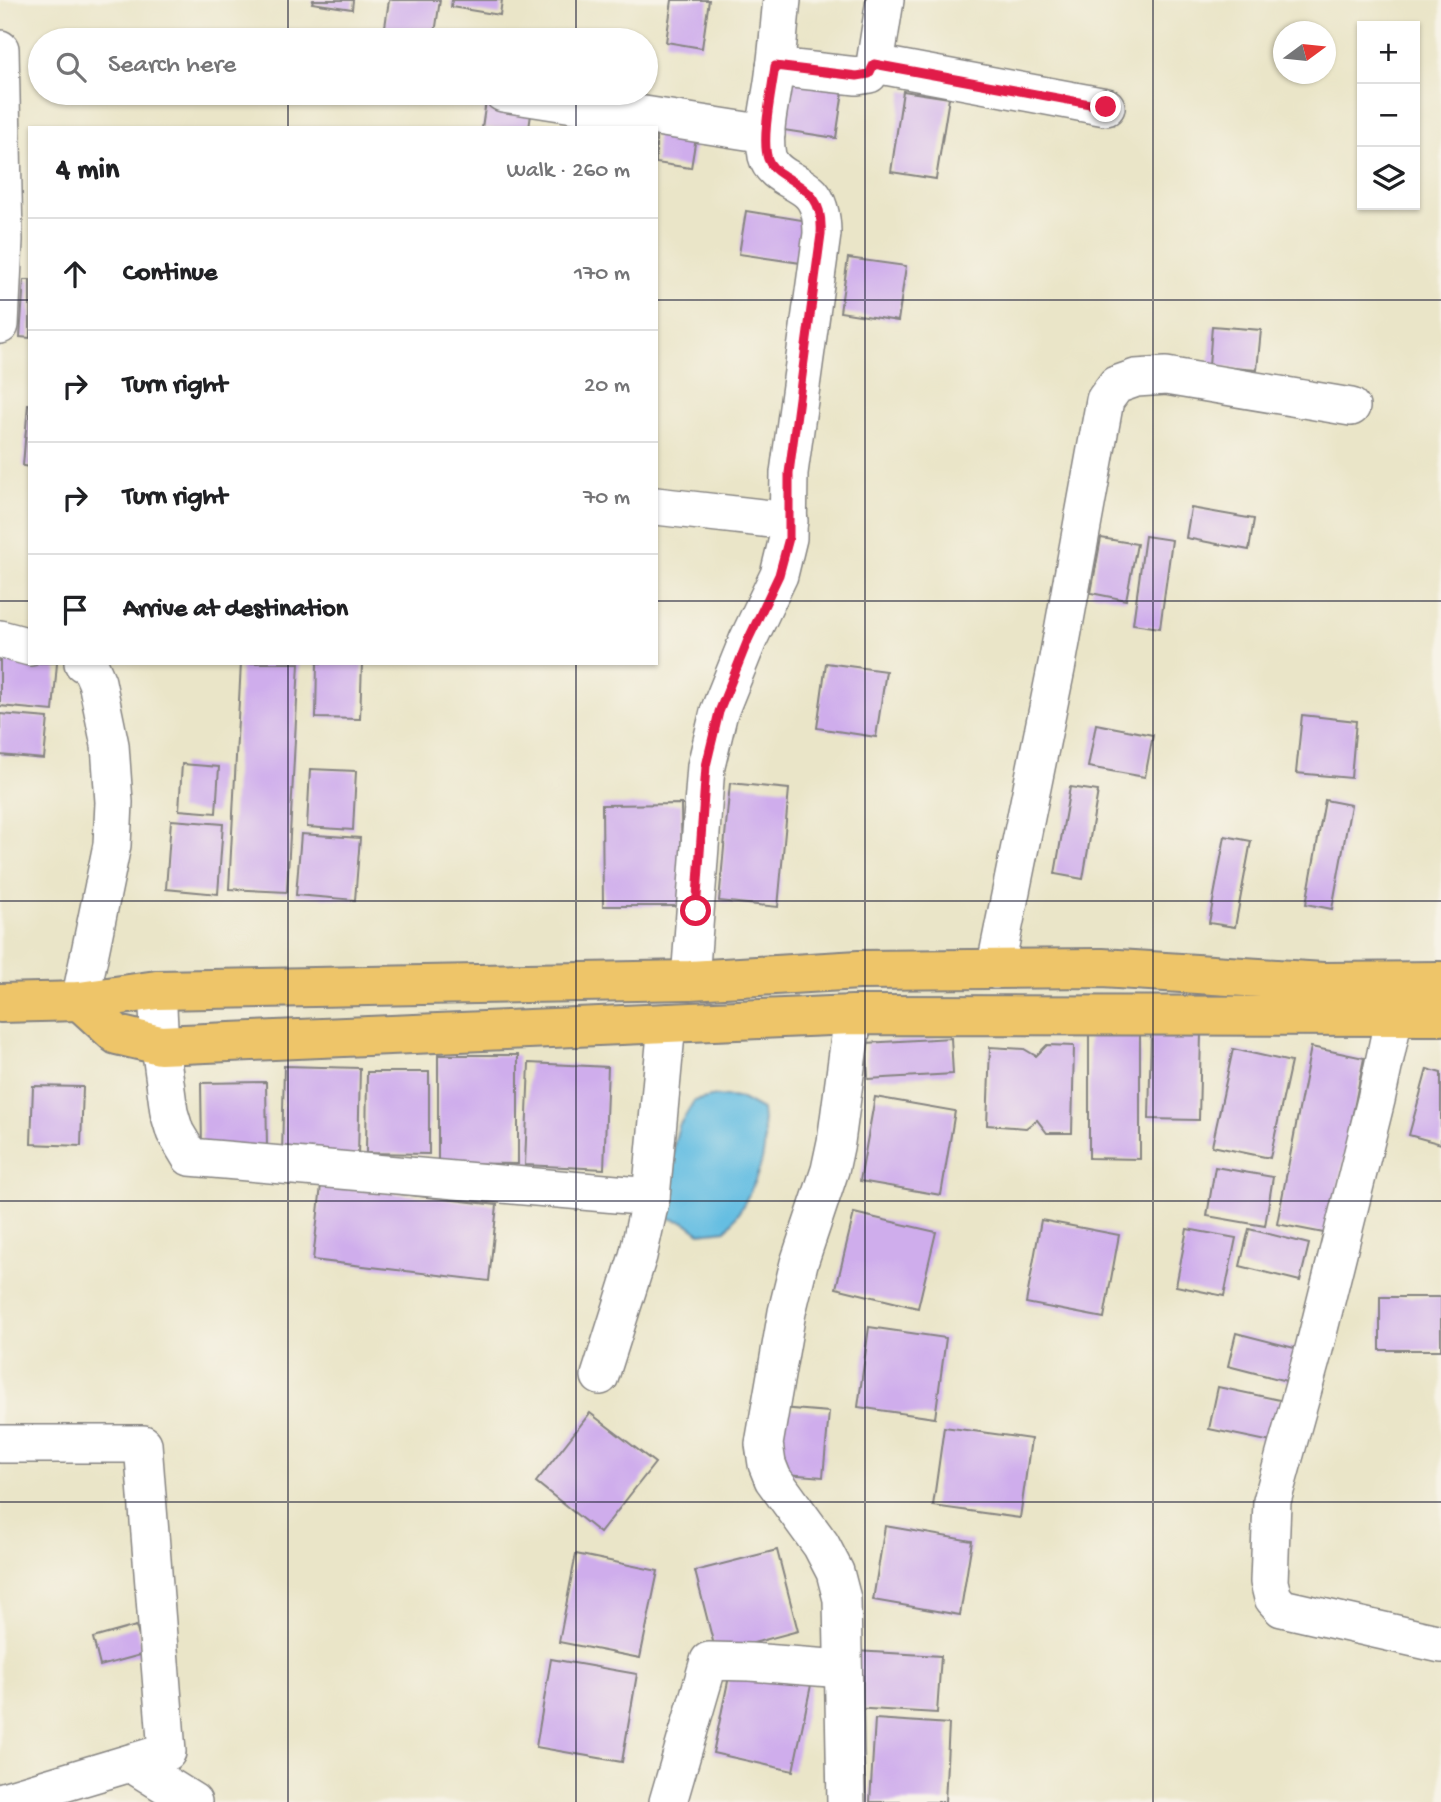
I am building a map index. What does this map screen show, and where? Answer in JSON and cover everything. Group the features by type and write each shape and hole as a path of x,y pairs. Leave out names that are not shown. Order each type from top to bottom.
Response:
{"highway":[{"path":"0,1003 79,1001 157,990 690,980 859,970 1102,968 1323,982 1441,981"},
{"path":"79,1001 117,1035 160,1045 853,1015 1441,1016"}],"street":[{"path":"690,980 706,766 719,712 748,640 779,575 789,538 789,473 822,224 816,200 810,192 774,169 768,158 766,134 782,0"},
{"path":"775,66 857,76 869,74 874,64 885,0"},
{"path":"0,50 5,240 16,276 0,326"},
{"path":"874,64 1106,107"},
{"path":"580,105 766,134"},
{"path":"995,970 1057,664 1105,400 1116,385 1136,378 1166,376 1352,407"},
{"path":"658,506 789,521"},
{"path":"0,639 28,646"},
{"path":"79,1001 112,845 114,802 110,745 97,681 88,665"},
{"path":"157,990 160,1045 169,1112 176,1132 190,1157 651,1197"},
{"path":"846,1802 842,1599 835,1572 821,1545 773,1479 764,1444 787,1312 799,1263 834,1151 853,1015"},
{"path":"1394,1016 1376,1101 1313,1353 1272,1501 1269,1582 1273,1598 1282,1608 1441,1644"},
{"path":"600,1376 638,1256 651,1197 667,1023"},
{"path":"0,1444 143,1444 167,1752 1,1802"},
{"path":"668,1802 709,1661 843,1669"},
{"path":"131,1763 193,1802"}],"water":[{"path":"715,1096 740,1098 762,1110 764,1149 755,1181 726,1230 700,1233 685,1222 664,1217 679,1126 694,1101"}],"building":[{"path":"313,0 353,0 352,9 312,3"},
{"path":"389,0 440,0 436,28 385,28"},
{"path":"452,0 502,0 500,15 451,7"},
{"path":"672,0 709,0 702,48 666,42"},
{"path":"786,69 845,78 836,138 777,129"},
{"path":"903,91 949,98 936,179 891,172"},
{"path":"485,105 532,108 529,126 482,126"},
{"path":"698,125 691,168 658,163 658,128"},
{"path":"746,211 808,221 801,263 739,254"},
{"path":"848,258 906,266 898,321 840,312"},
{"path":"24,280 28,280 28,338 20,337"},
{"path":"1212,326 1261,330 1257,370 1209,366"},
{"path":"28,404 28,467 23,466"},
{"path":"1191,508 1254,519 1249,550 1186,538"},
{"path":"1145,536 1172,540 1160,628 1133,624"},
{"path":"1101,538 1137,544 1126,600 1091,593"},
{"path":"0,657 28,663 28,665 57,665 53,711 0,706"},
{"path":"826,663 886,671 876,737 817,728"},
{"path":"241,665 299,665 287,892 229,889"},
{"path":"317,665 362,665 360,719 316,718"},
{"path":"0,714 48,718 44,759 0,755"},
{"path":"1302,715 1356,721 1351,778 1296,773"},
{"path":"1096,724 1153,735 1145,777 1088,767"},
{"path":"182,764 219,767 216,813 179,810"},
{"path":"310,769 356,771 353,830 307,827"},
{"path":"730,783 789,789 778,907 719,901"},
{"path":"1070,787 1098,791 1083,879 1055,874"},
{"path":"1325,800 1351,805 1332,909 1306,904"},
{"path":"681,804 682,906 603,906 602,805"},
{"path":"171,820 223,824 218,894 166,889"},
{"path":"301,834 360,838 355,900 296,895"},
{"path":"1225,836 1251,841 1235,927 1209,923"},
{"path":"1089,1028 1140,1028 1140,1159 1089,1158"},
{"path":"1151,1032 1201,1033 1199,1120 1149,1119"},
{"path":"951,1038 953,1074 868,1079 866,1043"},
{"path":"1047,1045 1074,1046 1072,1133 1047,1133 1037,1120 1026,1128 987,1125 990,1047 1024,1049 1036,1056"},
{"path":"1311,1047 1364,1058 1329,1234 1277,1224"},
{"path":"1233,1049 1291,1062 1270,1158 1212,1146"},
{"path":"438,1055 518,1055 518,1164 438,1163"},
{"path":"529,1063 608,1067 604,1169 525,1165"},
{"path":"284,1066 360,1068 358,1157 282,1156"},
{"path":"1427,1069 1441,1073 1441,1144 1409,1135"},
{"path":"367,1072 429,1072 429,1154 366,1153"},
{"path":"266,1082 267,1148 202,1149 201,1083"},
{"path":"33,1086 83,1087 81,1146 31,1144"},
{"path":"875,1097 955,1111 941,1195 860,1181"},
{"path":"1215,1167 1273,1177 1265,1226 1207,1216"},
{"path":"321,1185 497,1205 489,1281 313,1260"},
{"path":"854,1213 936,1232 918,1308 836,1288"},
{"path":"1041,1220 1119,1235 1104,1318 1026,1303"},
{"path":"1187,1229 1236,1238 1224,1296 1176,1286"},
{"path":"1249,1229 1309,1244 1300,1281 1240,1266"},
{"path":"1380,1297 1441,1297 1441,1350 1380,1350"},
{"path":"869,1327 946,1338 935,1418 858,1407"},
{"path":"1236,1333 1306,1351 1298,1384 1228,1366"},
{"path":"1218,1387 1289,1402 1281,1444 1209,1429"},
{"path":"780,1408 829,1412 823,1477 774,1473"},
{"path":"590,1413 655,1463 600,1533 536,1482"},
{"path":"944,1427 1031,1439 1020,1518 933,1506"},
{"path":"885,1526 972,1541 960,1615 873,1600"},
{"path":"777,1550 798,1631 716,1653 695,1571"},
{"path":"576,1554 658,1571 640,1658 559,1642"},
{"path":"136,1626 144,1654 100,1666 93,1638"},
{"path":"855,1651 941,1656 937,1713 852,1708"},
{"path":"551,1659 637,1674 622,1762 536,1747"},
{"path":"731,1667 811,1685 793,1771 713,1753"},
{"path":"875,1719 949,1724 945,1802 870,1802"}],"route":[{"path":"696,911 706,766 719,712 748,640 779,575 789,538 789,473 822,224 816,200 810,192 774,169 768,158 766,134 775,66 857,76 869,74 874,64 1106,107"}]}
